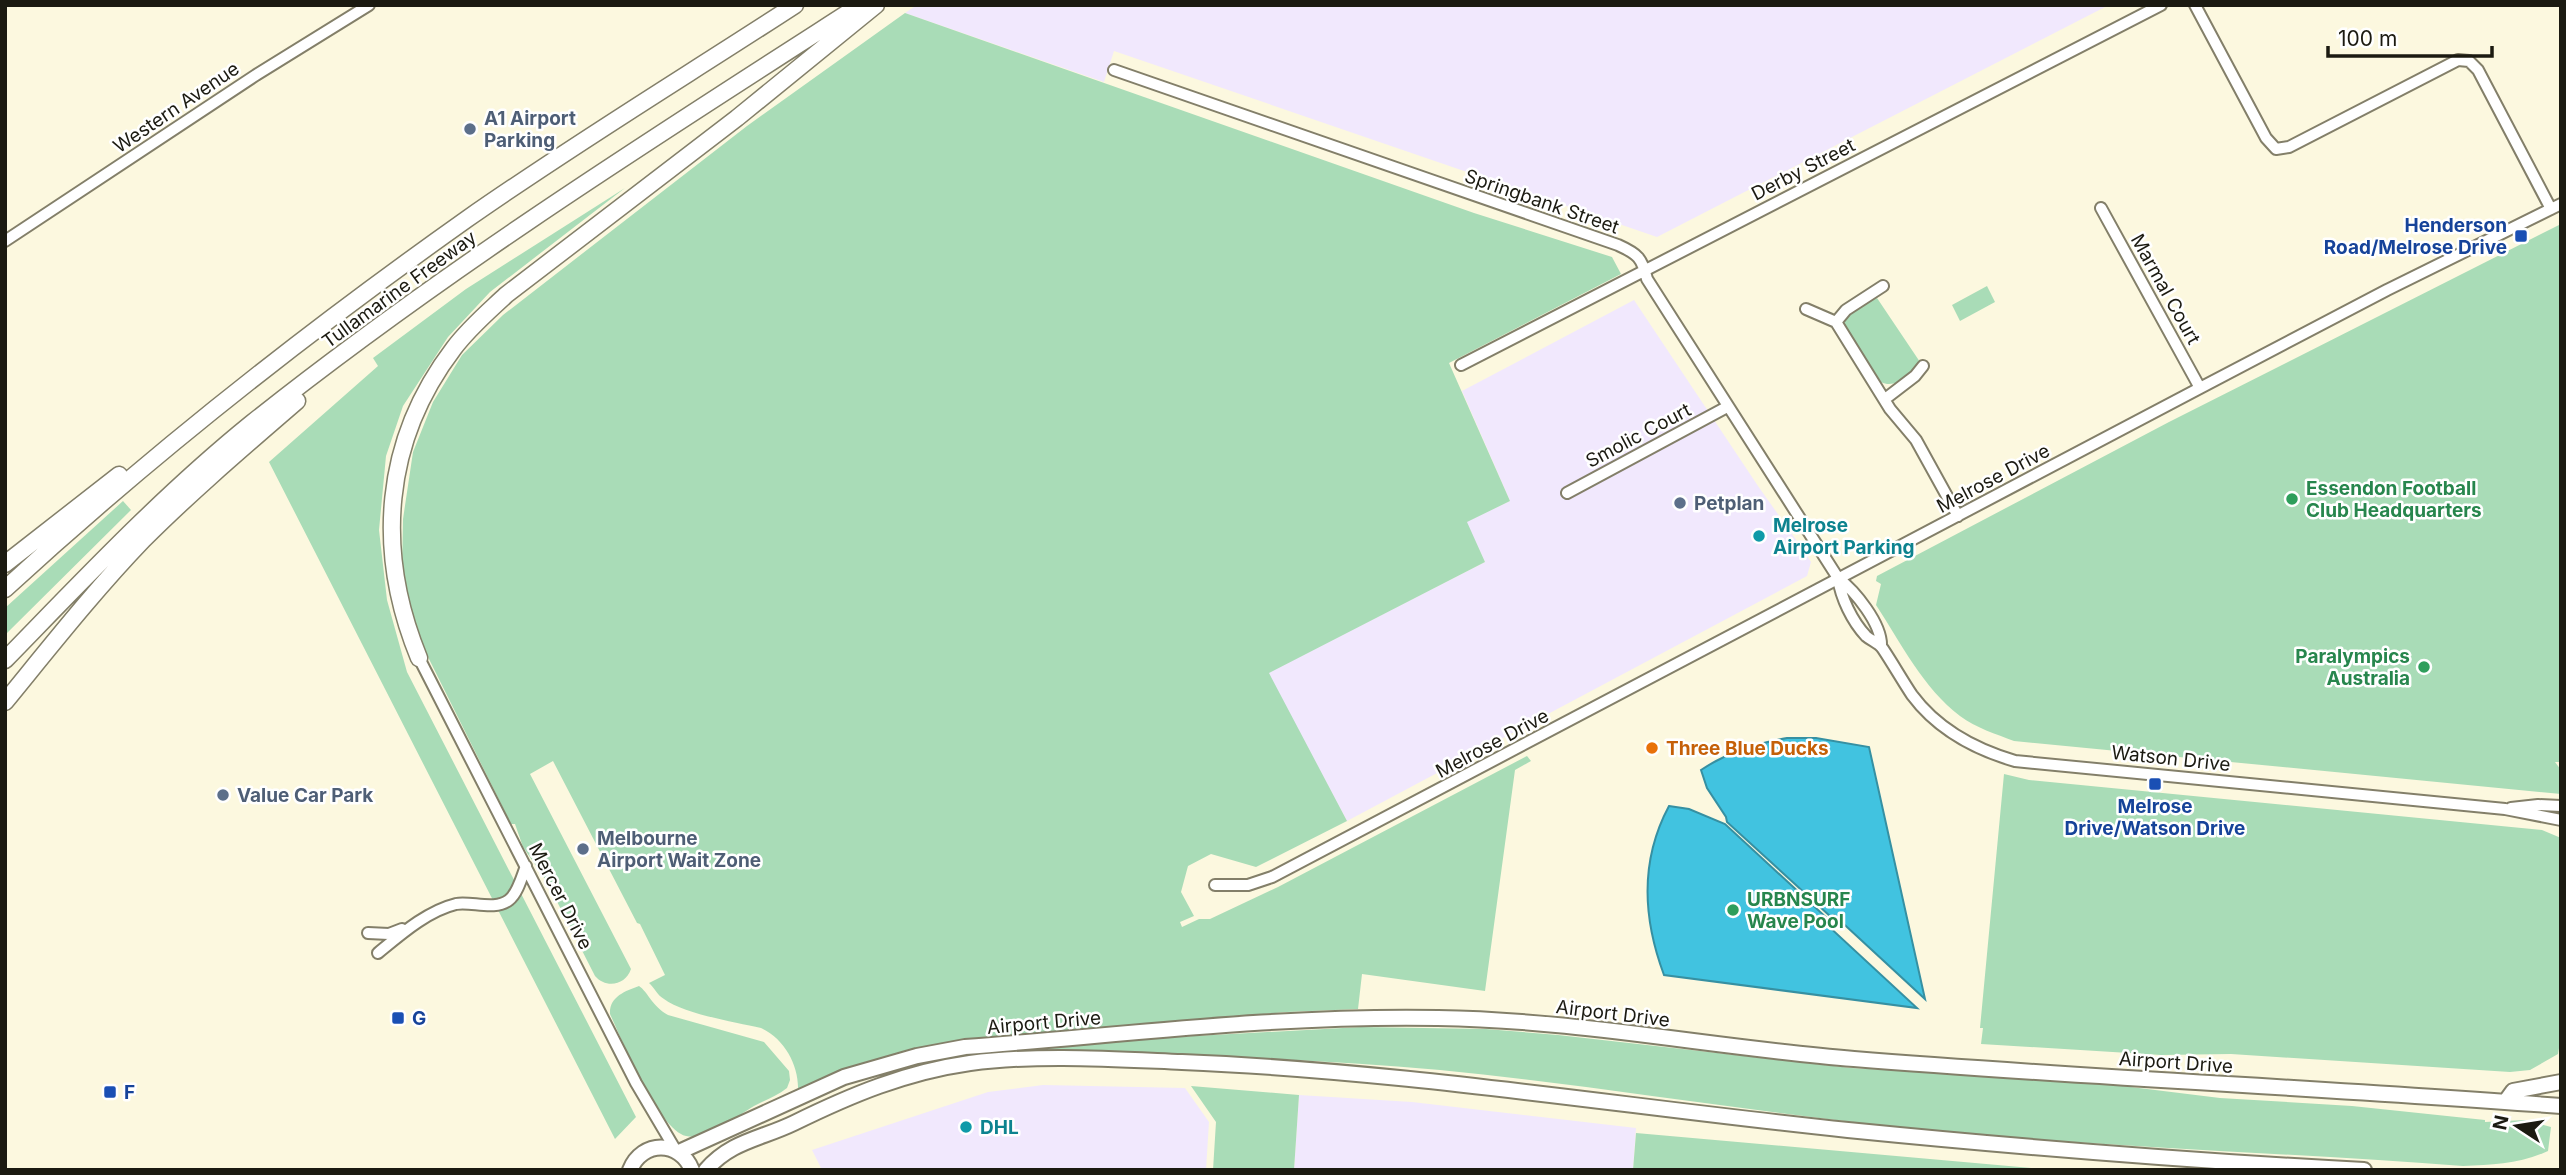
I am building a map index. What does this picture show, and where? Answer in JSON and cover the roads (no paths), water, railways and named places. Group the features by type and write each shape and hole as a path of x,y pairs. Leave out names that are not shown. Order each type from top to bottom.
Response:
{"highway":[{"name":"Tullamarine Freeway","path":"5,589 141,468 271,363 468,219 795,5"},
{"name":"Tullamarine Freeway","path":"5,660 119,542 194,472 252,423 402,310 581,185 860,5"},
{"path":"419,658 398,596 391,530 393,496 409,428 442,364 476,323 506,295 737,118 876,5"},
{"path":"5,702 97,589 145,539 227,462 402,310"},
{"path":"5,564 122,472 141,468"}],"main road":[{"name":"Airport Drive","path":"630,1170 636,1159 651,1148 677,1151 839,1079 917,1056 965,1048 1341,1018 1483,1020 1576,1027 1850,1059 2561,1106"},
{"name":"Airport Drive","path":"706,1170 729,1149 775,1132 890,1080 971,1063 1040,1059 1133,1060 1324,1070 1460,1083 1848,1130 2058,1149 2364,1170"},
{"path":"2505,1102 2513,1091 2561,1082"},
{"path":"677,1151 688,1160 692,1170"}],"street":[{"name":"Western Avenue","path":"5,242 245,83 369,5"},
{"name":"Derby Street","path":"1461,365 2161,5"},
{"path":"2194,5 2266,138 2276,149 2289,147 2458,60 2469,61 2478,70 2556,207"},
{"name":"Springbank Street","path":"1114,70 1618,245 1637,256 1642,261 1647,279 1838,578"},
{"name":"Melrose Drive","path":"1215,885 1248,885 1272,877 2387,290 2556,207"},
{"name":"Marmal Court","path":"2101,208 2200,388"},
{"path":"1836,322 1846,310 1883,286"},
{"path":"1806,309 1836,322 1885,399 1916,440 1958,516"},
{"path":"1885,399 1915,376 1923,366"},
{"name":"Smolic Court","path":"1567,494 1727,407"},
{"name":"Watson Drive","path":"1838,578 1853,590 1867,612 1881,635 1881,646 1913,696 1940,725 1983,750 2015,761 2505,809 2561,820"},
{"name":"Mercer Drive","path":"419,658 636,1083 677,1151"},
{"name":"Watson Drive","path":"2505,809 2538,805 2561,806"},
{"path":"378,953 415,925 457,904 506,902 514,893 526,866"},
{"path":"368,933 389,934 415,925"}],"water":[{"name":"URBNSURF Wave Pool","path":"1787,738 1816,738 1869,747 1925,999 1727,822 1707,788 1701,770 1742,750"},
{"name":"URBNSURF Wave Pool","path":"1669,806 1689,809 1725,824 1829,920 1826,924 1917,1008 1664,975 1652,933 1648,890 1653,847"}],"place":[{"name":"A1 Airport Parking","path":"470,129"},
{"name":"Henderson Road/Melrose Drive","path":"2521,236"},
{"name":"Essendon Football Club Headquarters","path":"2292,499"},
{"name":"Petplan","path":"1680,503"},
{"name":"Melrose Airport Parking","path":"1759,536"},
{"name":"Paralympics Australia","path":"2424,667"},
{"name":"Three Blue Ducks","path":"1652,748"},
{"name":"Melrose Drive/Watson Drive","path":"2155,784"},
{"name":"Value Car Park","path":"223,795"},
{"name":"Melbourne Airport Wait Zone","path":"583,849"},
{"name":"URBNSURF Wave Pool","path":"1733,910"},
{"name":"G","path":"398,1018"},
{"name":"F","path":"110,1092"},
{"name":"DHL","path":"966,1127"}]}
